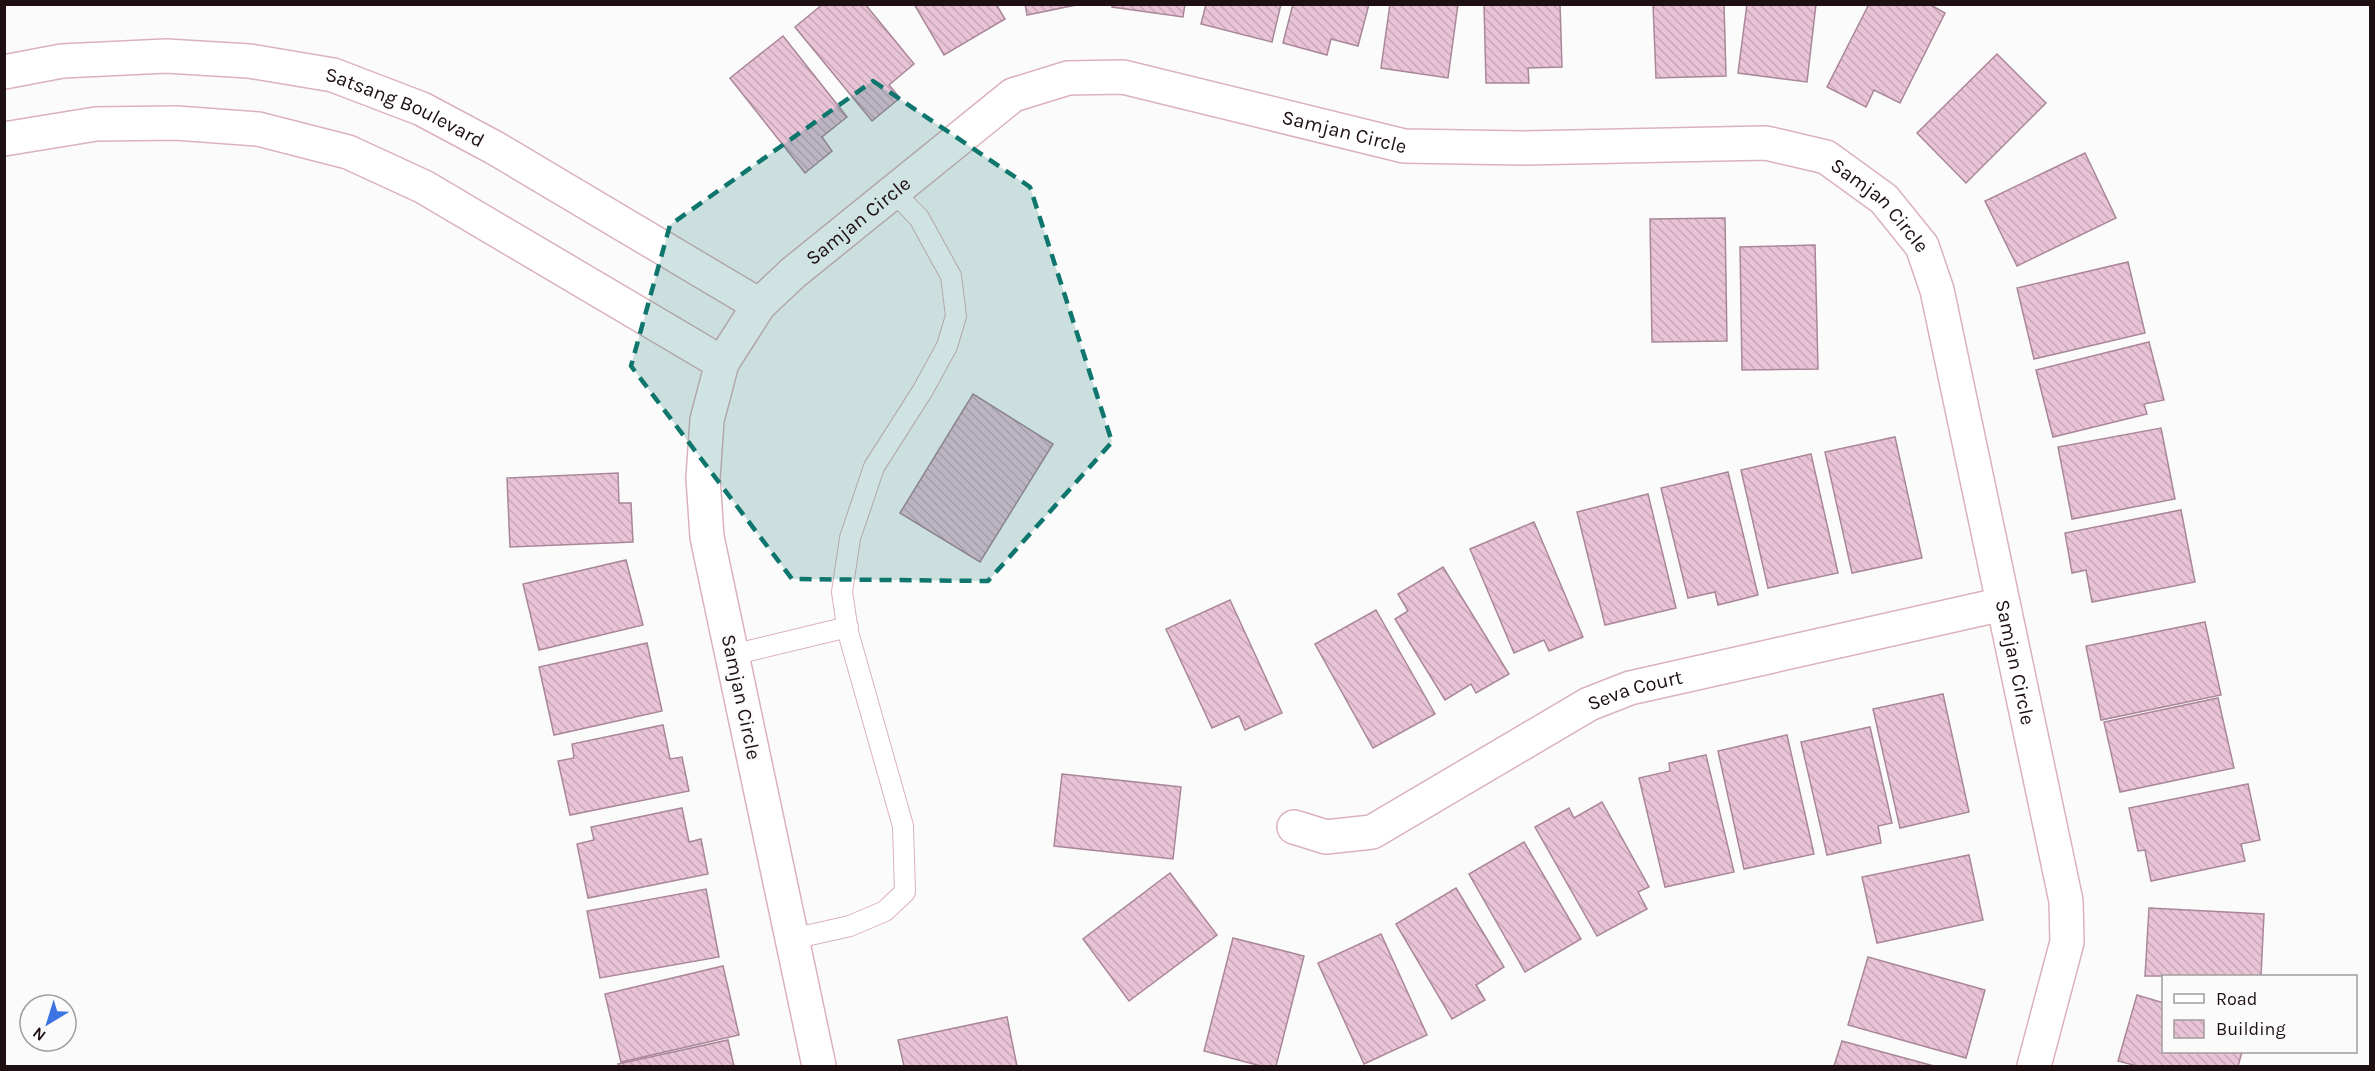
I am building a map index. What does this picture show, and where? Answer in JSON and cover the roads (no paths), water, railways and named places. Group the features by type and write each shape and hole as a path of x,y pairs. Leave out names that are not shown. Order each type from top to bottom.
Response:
{"street":[{"name":"Satsang Boulevard","path":"4,72 62,61 166,56 249,61 333,75 422,109 495,148 759,306"},
{"name":"Samjan Circle","path":"819,1066 707,537 703,478 707,420 722,363 759,306 793,273 1013,95 1068,78 1123,77 1404,146 1522,148 1766,143 1826,156 1884,199 1922,246 1937,290 2066,902 2067,942 2034,1066"},
{"path":"4,139 96,124 176,123 258,129 348,152 424,187 722,363"},
{"name":"Seva Court","path":"1294,827 1326,837 1372,832 1589,704 1630,688 2003,604"}],"lane":[{"path":"792,939 850,926 885,911 905,892 903,826 848,627 842,592 850,538 874,467 923,390 947,346 956,316 951,276 919,219 894,192"},
{"path":"732,655 848,627"}]}
